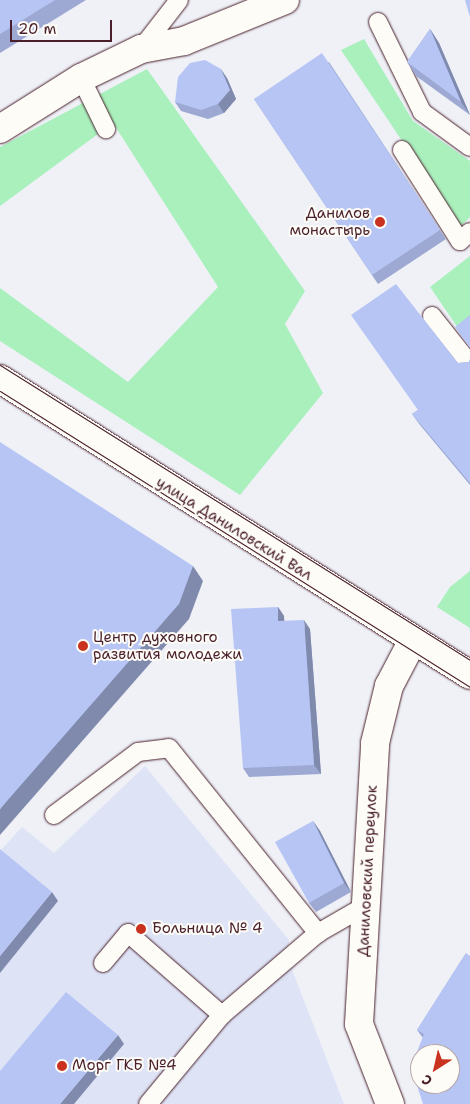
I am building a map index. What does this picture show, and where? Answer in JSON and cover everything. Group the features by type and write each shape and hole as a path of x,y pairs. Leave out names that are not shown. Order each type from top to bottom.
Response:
{"street":[{"path":"0,129 81,78 141,49 184,41 285,0"},
{"name":"улица Даниловский Вал","path":"0,379 470,675"},
{"name":"Даниловский переулок","path":"390,1104 359,1024 375,743 389,686 413,640"}],"lane":[{"path":"141,49 179,0"},
{"path":"378,22 422,112 470,147"},
{"path":"81,78 106,128"},
{"path":"402,150 460,241 470,232"},
{"path":"432,316 470,364"},
{"path":"54,815 138,752 169,748 318,933"},
{"path":"148,1104 222,1015 318,933 366,906"},
{"path":"103,963 128,933 222,1015"}],"shaded area":[{"name":"Больница № 4","path":"145,766 289,940 288,959 344,1104 0,1104 0,851 22,827 54,853"}],"green space":[{"path":"364,39 413,121 470,161 470,217 460,227 341,50"},
{"path":"147,69 305,291 285,324 323,393 240,495 0,341 0,288 128,382 218,287 113,123 0,206 0,147"},
{"path":"470,256 470,323 460,331 430,287"},
{"path":"470,571 470,628 437,607 450,587"}],"building":[{"path":"0,0 55,0 0,34"},
{"path":"465,0 470,0 470,17"},
{"path":"430,29 461,102 407,62"},
{"path":"322,53 440,230 372,275 254,99"},
{"path":"205,60 221,69 230,90 218,104 201,110 175,102 178,77 190,63"},
{"path":"396,284 458,363 469,362 470,359 470,483 412,414 418,410 351,315"},
{"path":"470,315 470,348 455,327"},
{"name":"Центр духовного развития молодежи","path":"0,442 193,566 179,604 0,809"},
{"path":"278,607 278,621 304,620 314,765 243,768 231,609"},
{"path":"313,821 344,883 309,903 275,842"},
{"path":"0,849 52,892 0,956"},
{"path":"466,953 470,956 470,1104 423,1104 420,1094 460,1094 460,1044 420,1044 424,1034 417,1030"},
{"name":"Морг ГКБ №4","path":"66,992 118,1035 60,1104 0,1104 0,1071"}],"tram line":[{"path":"0,365 470,660"},
{"path":"0,391 470,687"}],"place":[{"name":"Данилов монастырь","path":"380,222"},
{"name":"Центр духовного развития молодежи","path":"83,646"},
{"name":"Больница № 4","path":"141,929"},
{"name":"Морг ГКБ №4","path":"62,1066"}]}
